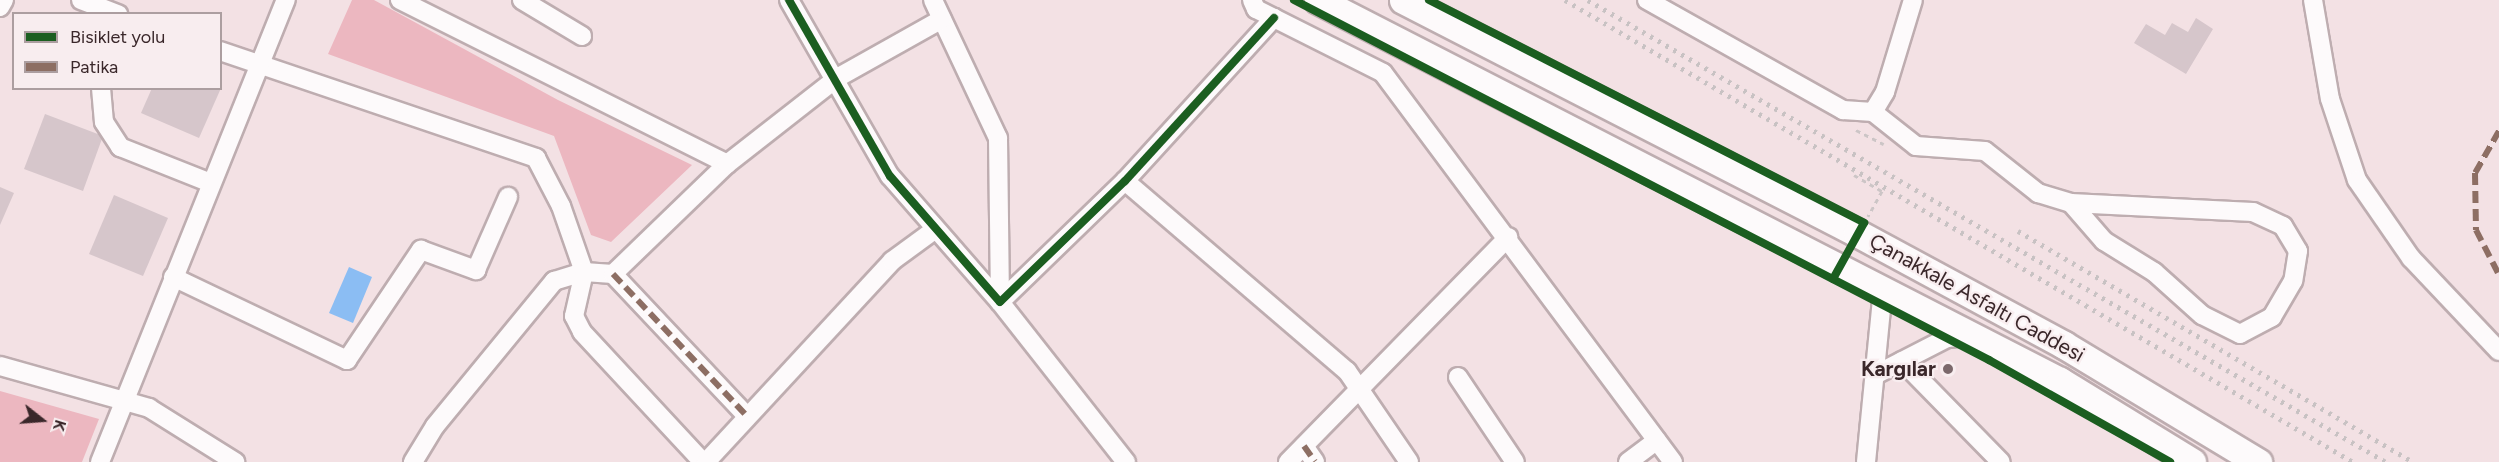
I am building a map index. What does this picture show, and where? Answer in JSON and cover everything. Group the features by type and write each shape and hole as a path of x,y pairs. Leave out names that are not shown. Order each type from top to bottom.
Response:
{"highway":[{"path":"1318,0 2060,381 2192,462"},
{"name":"Çanakkale Asfaltı Caddesi","path":"1403,0 1857,233 2064,345 2258,462"}],"street":[{"path":"0,8 4,0"},
{"path":"81,0 113,12"},
{"path":"100,462 122,401 286,0"},
{"path":"400,0 727,164"},
{"path":"522,0 582,36"},
{"path":"789,0 837,78 890,176 933,231 999,302 1126,462"},
{"path":"933,0 998,138 999,302"},
{"path":"1252,0 1256,9 1383,73 1508,237 1673,462"},
{"path":"1647,0 1843,110 1873,112 1916,146 1985,151 2038,193 2071,203 2253,212 2283,226 2298,251 2293,281 2272,317 2241,334 2202,315 2154,272 2104,241 2071,203"},
{"path":"1873,112 1885,92 1913,0"},
{"path":"2313,0 2330,99 2357,180 2411,258 2499,351"},
{"path":"999,302 1125,181 1274,18"},
{"path":"613,274 727,164 837,78 942,19"},
{"path":"222,52 536,158 561,206 584,272 574,316 582,332 704,462 892,261 933,231"},
{"path":"101,90 104,122 120,147 212,183"},
{"path":"1125,181 1347,371 1409,462"},
{"path":"173,278 347,360 421,250 476,270 508,197"},
{"path":"1288,462 1508,237"},
{"path":"413,462 435,426 554,281 584,272 613,274 747,416"},
{"path":"1866,462 1883,290"},
{"path":"1875,375 1947,338 1972,336"},
{"path":"1902,361 2001,462"},
{"path":"0,366 149,408 235,462"},
{"path":"1458,377 1515,462"},
{"path":"1628,462 1658,440"},
{"path":"1304,446 1316,462"}],"path":[{"path":"1854,129 1883,145"},
{"path":"1853,218 1864,224 1882,191 1854,175"}],"shaded area":[{"path":"352,0 374,0 558,100 692,165 611,242 591,235 554,136 328,54"},
{"path":"0,391 99,419 82,462 0,462"}],"water":[{"path":"349,267 372,277 353,323 329,313"}],"building":[{"path":"2196,18 2213,29 2186,74 2134,43 2146,24 2165,35 2172,23 2188,32"},
{"path":"151,90 220,90 199,138 141,113"},
{"path":"45,114 103,136 83,191 24,169"},
{"path":"0,187 14,193 0,225"},
{"path":"114,195 168,218 143,276 89,254"}],"railway":[{"path":"1565,0 2353,462"},
{"path":"1588,0 2386,462"},
{"path":"2018,231 2413,462"}],"marked path":[{"path":"2499,131 2475,173 2476,230 2499,275"},
{"path":"613,274 747,416"},
{"path":"1304,446 1315,462"}],"cycle path":[{"path":"789,0 890,176 1000,302 1125,181 1274,18"},
{"path":"1294,0 1989,360 2170,462"},
{"path":"1429,0 1864,223 1833,279"}],"place":[{"name":"Kargılar","path":"1948,369"}]}
